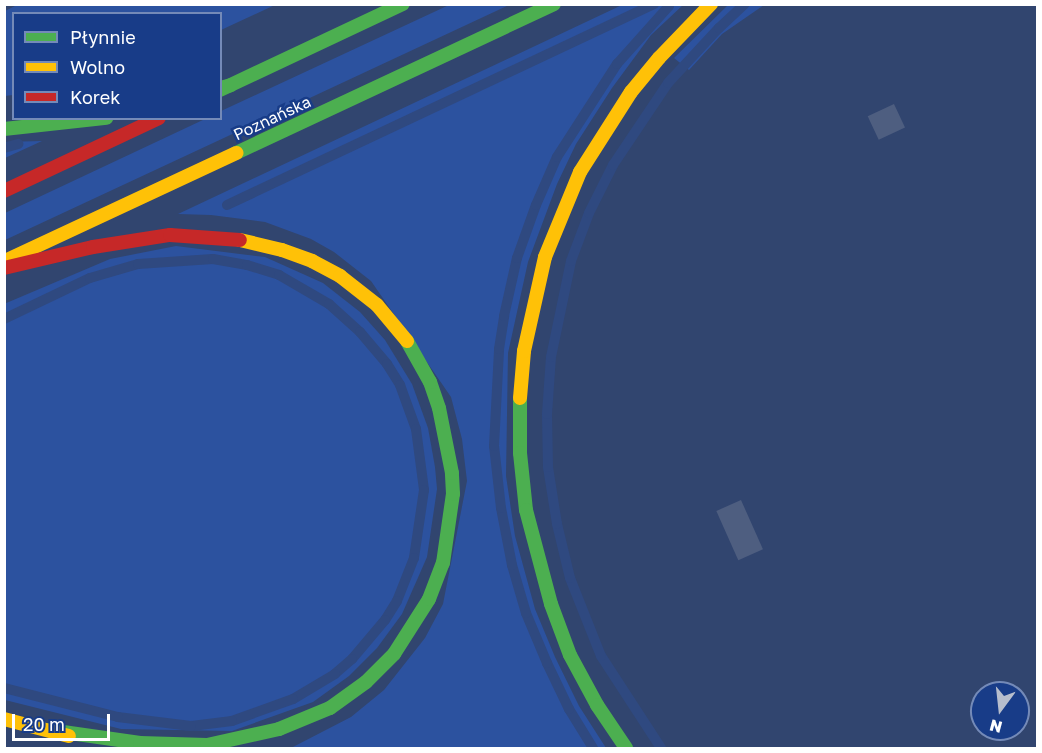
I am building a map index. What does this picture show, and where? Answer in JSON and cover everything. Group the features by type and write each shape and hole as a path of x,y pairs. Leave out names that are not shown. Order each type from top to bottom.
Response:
{"main road":[{"path":"224,88 403,4"},
{"name":"Poznańska","path":"4,261 554,4"},
{"path":"626,748 597,705 570,655 550,604 536,554 526,510 520,453 519,405 524,351 545,257 580,172 631,92 659,58 711,4"},
{"path":"4,129 87,120"},
{"path":"4,191 155,120"},
{"path":"4,268 93,247 170,235 230,238 282,250 312,261 340,276 377,305 393,321 412,348 435,394 446,433 452,472 453,494 448,540 443,563 429,599 394,654 366,682 330,708 279,729 207,745 140,743 49,730"},
{"path":"4,718 114,748"}],"shaded area":[{"path":"19,4 275,4 222,30 222,12 12,12 12,95 5,96 5,11"},
{"path":"449,5 509,5 5,240 5,213 203,120 222,120 222,111"},
{"path":"622,5 683,5 651,35 612,88 576,144 557,184 528,262 508,353 506,476 515,536 535,609 555,657 579,706 606,748 291,748 351,717 384,690 425,638 443,604 467,481 462,439 451,397 371,281 334,252 311,239 265,222 211,215 178,214"},
{"path":"728,5 764,5 722,34 689,70 674,58"},
{"path":"42,141 5,158 4,142"},
{"path":"176,246 265,257 323,283 360,312 385,340 412,384 428,428 435,467 437,489 427,557 402,614 377,648 349,676 313,702 232,731 121,729 5,700 4,304 110,259"}],"building":[{"path":"894,104 905,128 879,140 868,116"},
{"path":"741,500 763,549 738,560 716,511"}],"waterway":[{"path":"227,205 654,4"},
{"path":"661,748 601,656 570,578 557,524 548,467 547,414 551,357 571,261 589,213 613,165 668,83 719,28 745,4"},
{"path":"593,748 569,709 547,663 526,613 512,565 501,508 494,446 499,349 517,258 536,205 557,157 617,64 669,6"},
{"path":"4,148 18,144"},
{"path":"4,319 90,278 138,264 213,259 247,265 279,275 329,304 360,332 387,364 400,385 416,429 424,490 414,558 397,601 385,620 352,659 335,674 293,699 232,721 191,726 118,717 4,688"}],"traffic: fast":[{"path":"222,89 403,4"},
{"path":"236,153 554,4"},
{"path":"222,87 231,85"},
{"path":"4,129 87,120"},
{"path":"49,730 140,743 207,745 279,729 330,708 366,682 394,654 429,599 443,563 453,494 452,473 439,408 430,382 407,341"},
{"path":"520,398 520,453 526,510 551,604 570,655 597,705 626,748"}],"traffic: slow":[{"path":"520,398 524,351 545,257 580,172 631,92 659,58 711,4"},
{"path":"9,259 236,153"},
{"path":"240,240 282,250 312,261 340,276 377,305 407,341"},
{"path":"4,719 69,736"}],"traffic: jam":[{"path":"4,191 155,120"},
{"path":"4,268 93,247 170,235 240,240"}]}
